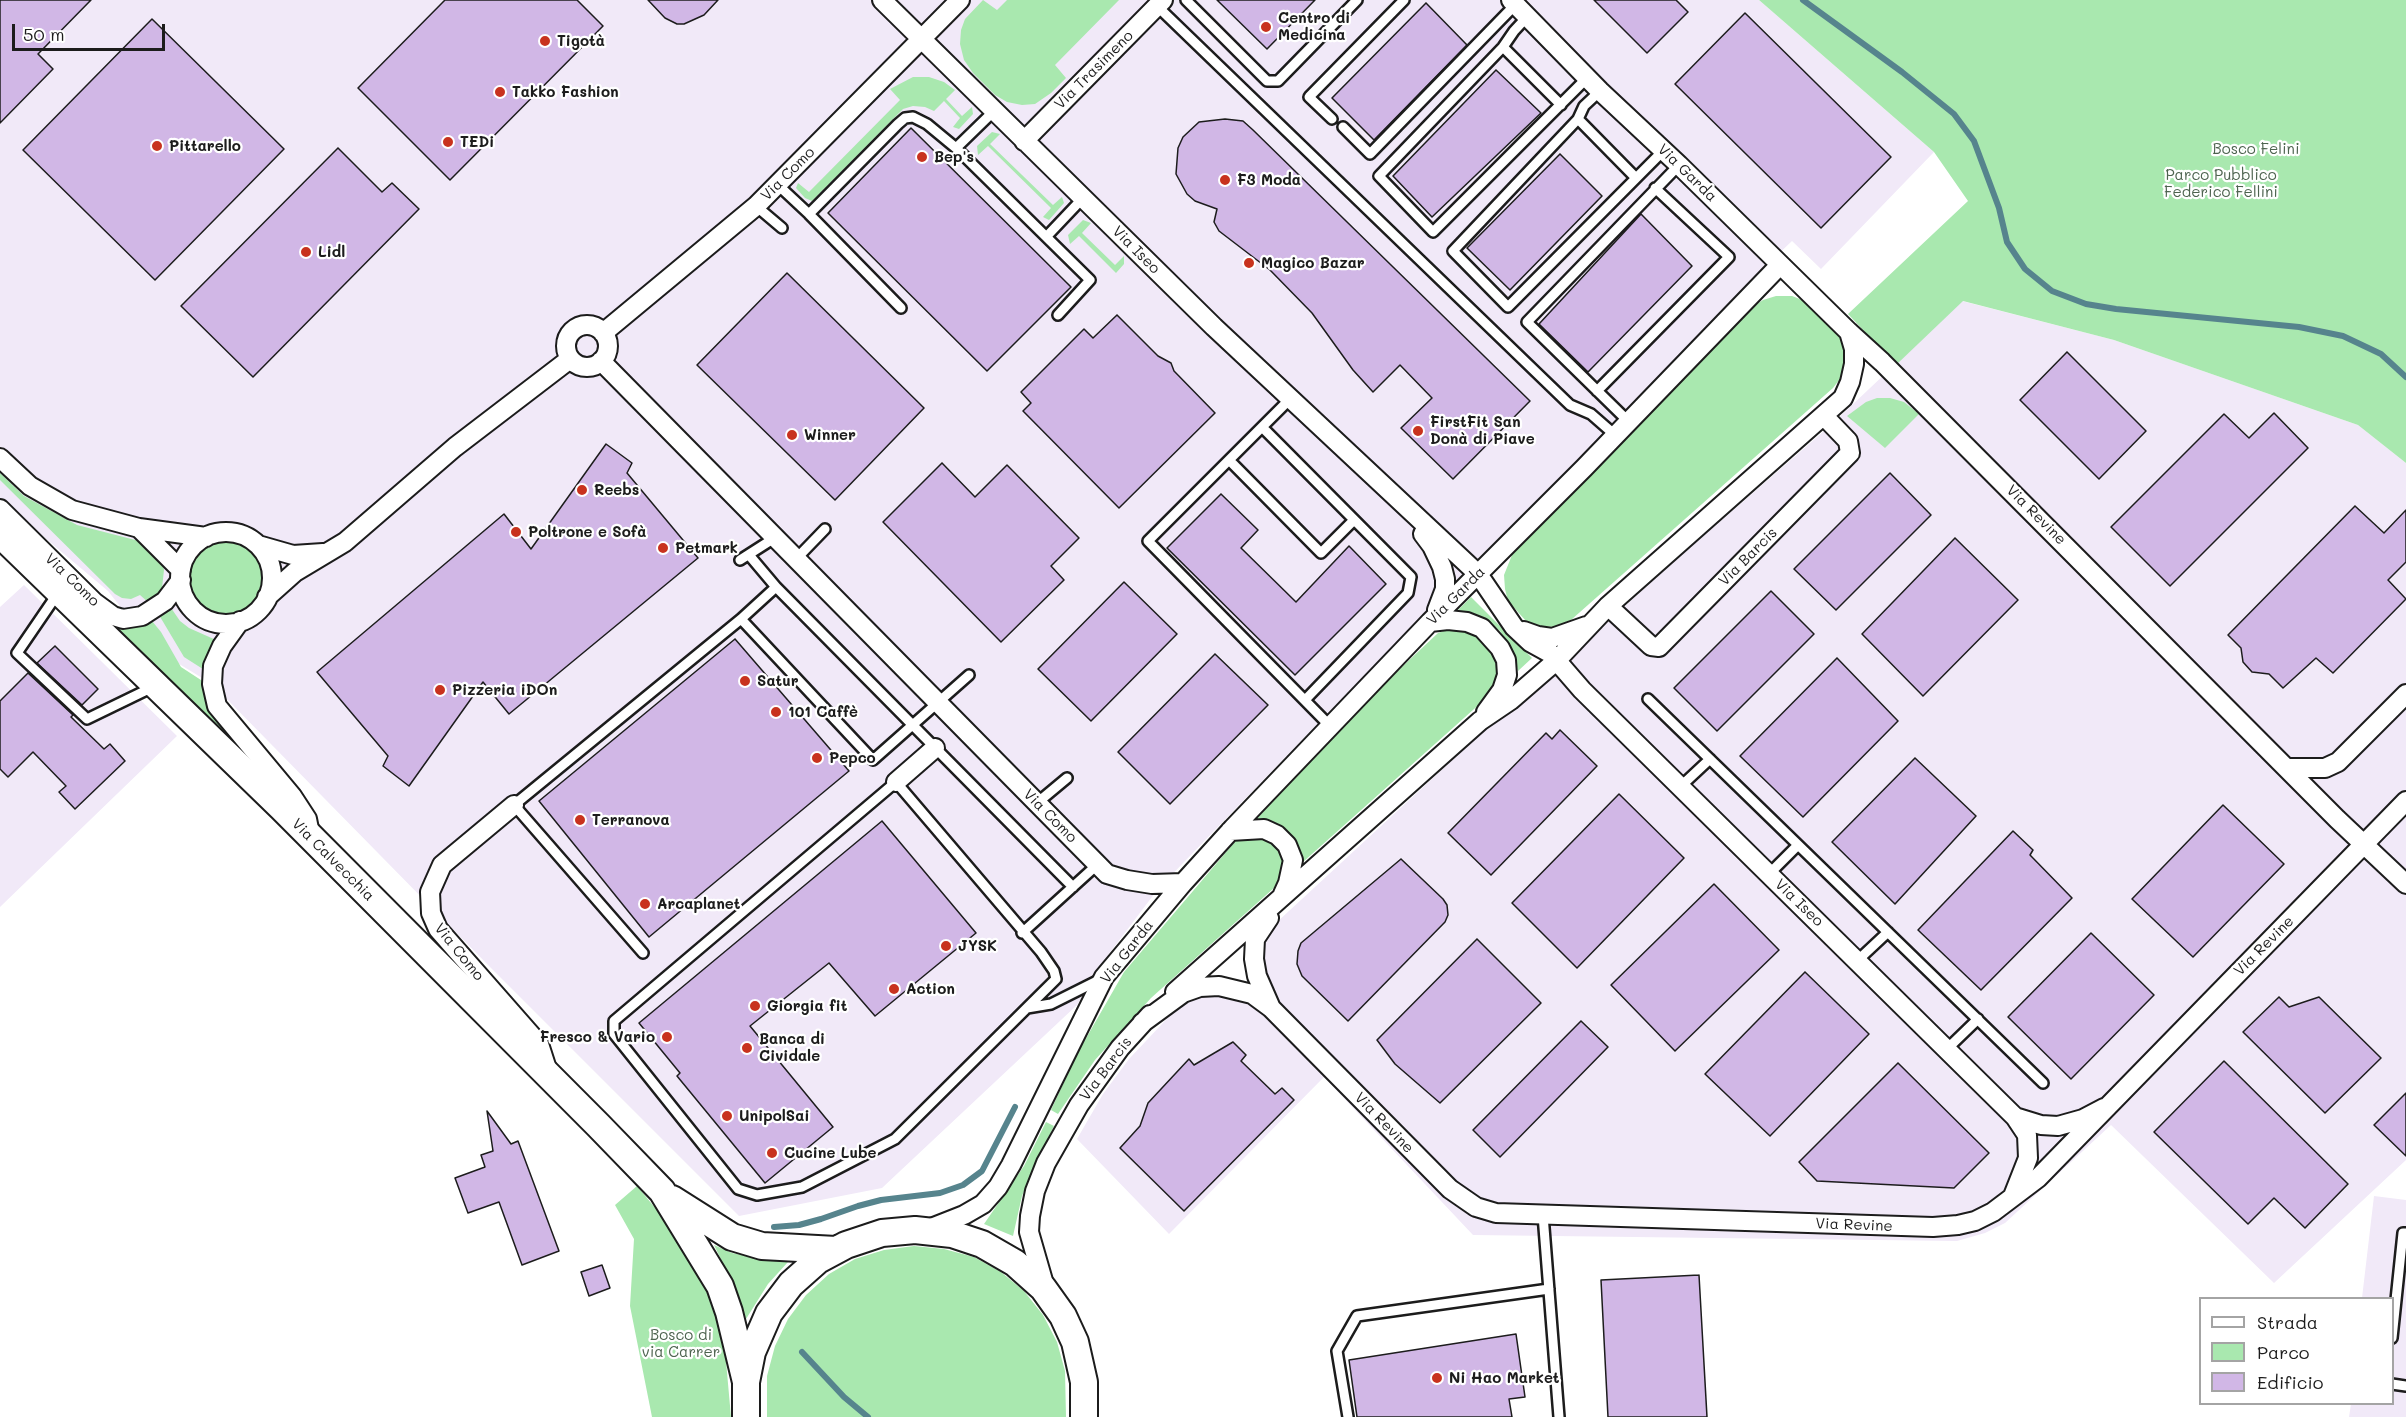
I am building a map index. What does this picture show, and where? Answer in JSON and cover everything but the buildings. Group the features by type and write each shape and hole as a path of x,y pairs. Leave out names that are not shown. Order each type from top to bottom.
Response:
{"main road":[{"name":"Via Calvecchia","path":"0,534 312,839 662,1191 732,1237 762,1246 836,1250"},
{"name":"Via Calvecchia","path":"662,1191 720,1286 729,1312 746,1382"},
{"path":"746,1417 746,1382 752,1352 772,1309 798,1277 836,1250 856,1241 882,1233 925,1230 957,1235 987,1246 1024,1270 1046,1292 1063,1316 1075,1342 1088,1411"}],"street":[{"name":"Via Iseo","path":"882,0 1290,399 1478,574 1510,622 1530,642 1550,653 1582,690 2015,1117 2041,1125 2058,1126 2083,1119 2104,1108"},
{"name":"Via Como","path":"603,333 756,206 960,0"},
{"name":"Via Trasimeno","path":"1024,141 1160,3"},
{"name":"Via Garda","path":"925,1230 964,1215 982,1204 998,1187 1104,977 1230,831 1430,622 1780,265 1664,150 1600,91 1518,7"},
{"name":"Via Revine","path":"1780,265 1891,370 2406,884"},
{"path":"587,325 603,333 608,344 601,361 591,367 584,367 570,359 566,351 566,343 573,330 587,325"},
{"name":"Via Barcis","path":"1046,1292 1029,1232 1035,1191 1046,1163 1079,1105 1120,1048 1142,1023 1480,721 1510,700 1556,661 1608,606 1843,398 1850,382 1854,349 1849,332"},
{"path":"139,528 181,575 187,601 199,615 222,623 240,621 256,612 267,597 295,572 345,542 455,447 570,359"},
{"name":"Via Como","path":"601,361 1103,869"},
{"name":"Via Barcis","path":"1608,606 1651,646 1659,647 1850,453 1848,441 1824,416"},
{"path":"0,458 30,486 72,510 139,528 206,537 218,533 235,533 248,537 258,545 270,566 272,579 267,597"},
{"name":"Via Iseo","path":"1394,496 1432,546 1442,567 1445,589 1430,622"},
{"name":"Via Como","path":"0,509 94,602 113,616 123,619 142,616 165,600 181,575 188,553 206,537"},
{"path":"258,545 294,555 328,553"},
{"path":"1502,549 1494,585 1510,622 1538,636 1552,638 1592,623"},
{"name":"Via Barcis","path":"1430,622 1448,620 1467,622 1482,628 1500,648 1506,660 1507,675 1502,690 1480,721"},
{"path":"240,621 222,646 213,666 212,684 217,706 292,796 307,819 312,839"},
{"path":"2288,768 2325,768 2338,762 2406,694"},
{"path":"896,782 935,748"},
{"name":"Via Revine","path":"1142,1023 1183,993 1200,987 1219,986 1252,994 1271,1008 1437,1177 1462,1199 1476,1207 1496,1213 1933,1227 1976,1221 1993,1212 2037,1178 2406,801"},
{"name":"Via Como","path":"514,805 442,865 430,892 431,913 438,929 538,1044 550,1077"},
{"path":"1230,831 1264,829 1277,835 1287,845 1293,860 1282,898"},
{"path":"1103,869 1127,880 1152,884 1184,883"},
{"name":"Via Revine","path":"1271,1008 1257,976 1254,959 1255,939 1282,898"},
{"path":"2013,1196 2028,1158 2027,1136 2015,1117"}],"lane":[{"path":"1185,0 1268,81 1278,81 1357,0"},
{"path":"1332,119 1309,97 1404,0"},
{"path":"1160,3 1570,405 1591,414 1615,435"},
{"path":"1518,7 1514,31 1503,47 1379,176 1433,232 1588,77"},
{"path":"1343,127 1370,154 1518,7"},
{"path":"1503,47 1561,105"},
{"path":"1600,91 1584,106 1578,119 1453,251 1508,307 1664,150"},
{"path":"956,148 994,111"},
{"path":"809,214 905,118 913,117 927,124 956,148 1090,280 1058,315"},
{"path":"1578,119 1636,178"},
{"path":"1628,421 1527,322 1679,165"},
{"path":"778,185 901,308"},
{"path":"1597,391 1729,257 1655,188"},
{"path":"1047,236 1083,198"},
{"path":"756,206 782,228"},
{"path":"1290,399 1148,541 1331,727"},
{"path":"1262,427 1411,577 1408,593 1305,700"},
{"path":"1229,460 1321,553 1354,520"},
{"path":"797,558 825,529"},
{"path":"776,536 744,557 1073,887"},
{"path":"643,953 514,805 741,619 776,587"},
{"path":"59,591 17,653 87,719 156,686"},
{"path":"741,619 873,760 969,675"},
{"path":"1648,699 2043,1083"},
{"path":"1680,787 1710,759"},
{"path":"1037,803 1067,778"},
{"path":"896,782 1022,933 1041,952 1054,971 1056,979 895,1139 802,1187 757,1195 738,1189 614,1034 614,1021 896,782"},
{"path":"1769,874 1798,845"},
{"path":"1022,933 1073,887 1103,869"},
{"path":"1857,960 1888,932"},
{"path":"1027,1008 1051,1004 1104,977"},
{"path":"1947,1049 1978,1019"},
{"path":"1543,1215 1559,1417"},
{"path":"2394,1319 2403,1233 2406,1233"},
{"path":"1348,1417 1337,1351 1357,1316 1549,1289"}],"shaded area":[{"path":"0,0 1759,0 1934,152 1821,269 1792,241 1770,262 1571,467 1470,566 1158,889 1105,959 1077,1005 882,1188 739,1216 212,684 153,648 108,591 0,500"},
{"path":"1962,301 2114,340 2358,425 2406,463 2406,1160 2274,1283 2111,1125 2005,1223 1985,1233 1957,1241 1473,1235 1324,1077 1169,1234 1077,1139 1103,1094 1129,1059 1178,1007 1193,997 1210,990 1255,1003 1263,935 1485,730 1832,424"},
{"path":"24,585 177,736 0,907 0,607"},
{"path":"2374,1196 2406,1200 2406,1417 2349,1417 2351,1405 2394,1405 2394,1297 2362,1297"}],"green space":[{"path":"983,0 997,10 1007,0 1119,0 1055,65 1066,78 1051,93 1035,104 1022,105 1007,102 995,95 973,73 964,60 960,44 961,30 965,19"},
{"name":"Bosco Felini","path":"1759,0 2406,0 2406,463 2358,425 2114,340 1963,301 1896,365 1848,314 1968,201 1934,152"},
{"path":"913,77 929,77 944,82 955,90 946,99 962,116 972,107 973,114 959,129 953,127 960,118 944,101 934,111 925,107 913,106 903,109 812,201 805,198 796,188 798,183 809,192 900,100 890,89"},
{"path":"992,132 1000,134 990,144 1053,205 1062,197 1064,203 1049,220 1043,217 1051,208 988,146 978,155 977,146"},
{"path":"1083,220 1091,223 1082,233 1115,265 1124,256 1124,264 1116,273 1079,236 1070,244 1068,235"},
{"path":"1776,296 1792,296 1810,303 1840,333 1846,352 1843,375 1833,388 1571,620 1553,627 1526,621 1508,601 1505,589 1504,575 1514,550 1749,309 1763,300"},
{"path":"1877,398 1890,398 1904,402 1919,414 1885,448 1847,416 1866,402"},
{"path":"0,473 24,496 77,525 143,542 162,561 164,570 162,588 157,597 149,603 140,595 131,599 115,594 0,480"},
{"path":"233,542 252,552 260,564 262,578 260,592 252,604 240,612 219,614 200,604 192,592 190,571 200,552 212,544"},
{"path":"1471,597 1532,658 1518,671 1514,654 1500,631 1476,615 1458,610"},
{"path":"169,605 180,621 189,628 216,640 206,671 184,657 159,615"},
{"path":"152,621 181,667 204,682 244,753 107,623"},
{"path":"1455,627 1481,638 1494,652 1500,670 1496,685 1483,701 1151,998 1095,1060 1058,1114 1051,1110 1077,1054 1124,972 1233,844 1370,697 1438,633"},
{"path":"1046,1122 1054,1126 1022,1196 1013,1236 984,1224 1024,1166"},
{"name":"Bosco di via Carrer","path":"637,1186 666,1221 713,1294 724,1339 731,1417 652,1417 630,1306 634,1239 615,1205"},
{"path":"714,1245 732,1253 788,1262 768,1284 746,1319 731,1280"},
{"path":"914,1246 944,1249 974,1257 1001,1272 1024,1291 1043,1315 1057,1342 1065,1371 1066,1417 767,1417 767,1376 775,1346 788,1319 806,1295 829,1274 855,1259 884,1250"}],"waterway":[{"path":"1803,0 1902,72 1954,114 1974,141 1999,208 2007,242 2025,269 2052,291 2086,304 2116,309 2299,327 2343,336 2381,354 2406,377"},
{"path":"774,1227 799,1225 881,1200 940,1193 963,1185 982,1171 1015,1107"},
{"path":"802,1352 844,1397 868,1417"}],"place":[{"name":"Centro di Medicina","path":"1266,27"},
{"name":"Tigotà","path":"545,41"},
{"name":"Takko Fashion","path":"500,92"},
{"name":"TEDi","path":"448,142"},
{"name":"Pittarello","path":"157,146"},
{"name":"Bep's","path":"922,157"},
{"name":"F3 Moda","path":"1225,180"},
{"name":"Lidl","path":"306,252"},
{"name":"Magico Bazar","path":"1249,263"},
{"name":"FirstFit San Donà di Piave","path":"1418,431"},
{"name":"Winner","path":"792,435"},
{"name":"Reebs","path":"582,490"},
{"name":"Poltrone e Sofà","path":"516,532"},
{"name":"Petmark","path":"663,548"},
{"name":"Satur","path":"745,681"},
{"name":"Pizzeria iDOn","path":"440,690"},
{"name":"101 Caffè","path":"776,712"},
{"name":"Pepco","path":"817,758"},
{"name":"Terranova","path":"580,820"},
{"name":"Arcaplanet","path":"645,904"},
{"name":"JYSK","path":"946,946"},
{"name":"Action","path":"894,989"},
{"name":"Giorgia fit","path":"755,1006"},
{"name":"Fresco & Vario","path":"667,1037"},
{"name":"Banca di Cividale","path":"747,1048"},
{"name":"UnipolSai","path":"727,1116"},
{"name":"Cucine Lube","path":"772,1153"},
{"name":"Ni Hao Market","path":"1437,1378"}],"park label":[{"name":"Parco Pubblico Federico Fellini","path":"2221,184"}]}
